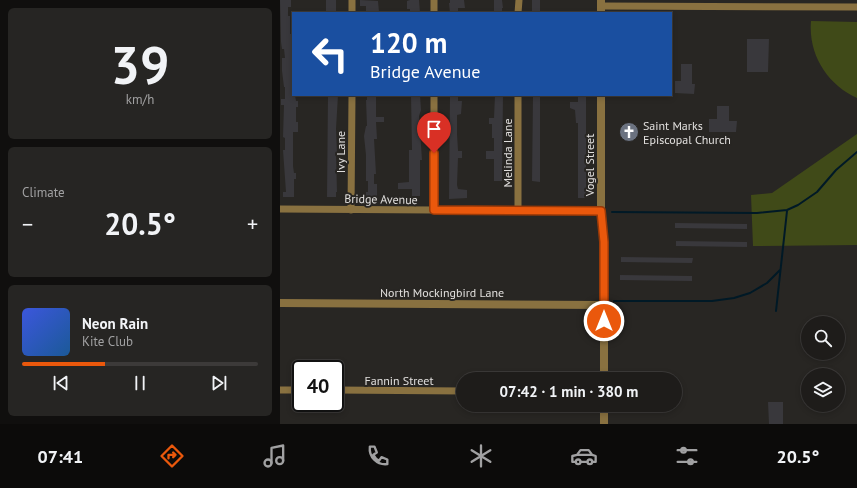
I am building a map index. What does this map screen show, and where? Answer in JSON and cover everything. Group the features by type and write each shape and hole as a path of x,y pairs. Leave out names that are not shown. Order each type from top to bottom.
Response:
{"street":[{"path":"352,0 352,12"},
{"path":"434,0 434,12"},
{"path":"518,0 518,12"},
{"path":"601,6 857,7"},
{"name":"Ivy Lane","path":"351,210 352,96"},
{"path":"434,96 434,210"},
{"name":"Melinda Lane","path":"518,96 518,210"},
{"name":"Vogel Street","path":"601,96 601,211 604,242 604,372"},
{"name":"Bridge Avenue","path":"280,209 601,211"},
{"name":"North Mockingbird Lane","path":"280,303 604,305"},
{"path":"280,390 292,390"},
{"name":"Fannin Street","path":"344,390 456,391"},
{"path":"604,412 604,424"}],"green space":[{"path":"811,21 857,22 857,98 837,85 822,67 813,46"},
{"path":"857,134 857,245 753,246 751,195 772,193"}],"building":[{"path":"280,0 291,0 291,7 288,7 288,16 290,16 290,34 292,39 292,96 295,96 296,101 298,101 298,107 296,107 296,122 298,122 298,132 293,132 293,166 294,173 296,173 296,179 294,179 294,197 283,197 283,192 286,192 283,150 285,150 285,138 283,137 284,105 281,105 281,99 285,99 282,58 285,58 284,49 282,49"},
{"path":"326,0 336,0 336,12 326,12"},
{"path":"360,0 378,1 379,12 366,12 366,6 360,6"},
{"path":"419,0 420,12 410,12 410,9 407,9 407,1"},
{"path":"450,0 464,0 465,8 458,8 458,12 450,12"},
{"path":"494,0 502,0 502,12 494,12"},
{"path":"532,0 540,0 540,12 532,12"},
{"path":"747,39 769,39 768,72 747,72"},
{"path":"681,64 692,64 692,84 695,84 694,94 675,93 675,81 681,81"},
{"path":"328,96 338,96 336,129 337,192 336,197 327,197"},
{"path":"367,96 376,96 376,117 384,117 384,122 376,122 377,139 374,139 376,174 374,174 374,184 377,184 377,197 366,197 366,192 368,192 368,181 366,181 364,136 367,126"},
{"path":"411,96 420,96 421,110 419,116 422,160 420,160 420,196 412,196 412,189 398,189 398,183 409,182 409,150 412,150"},
{"path":"450,96 458,96 458,101 462,101 461,114 457,115 457,134 458,151 462,151 462,158 458,158 457,185 458,189 467,190 467,198 449,199"},
{"path":"495,96 503,96 502,181 494,181 494,159 486,159 486,151 494,151 492,124 489,124 489,118 494,118"},
{"path":"533,96 540,96 540,182 532,181"},
{"path":"578,96 586,96 586,135 590,135 590,141 586,141 586,198 578,198 578,123 576,123 575,110 570,108 570,102 578,102"},
{"path":"717,106 729,106 729,121 737,121 736,132 709,132 709,119 717,119"},
{"path":"675,223 747,224 747,229 675,228"},
{"path":"676,241 747,242 747,247 676,246"},
{"path":"621,257 693,258 692,263 621,262"},
{"path":"620,275 692,276 692,281 620,280"},
{"path":"768,402 783,402 783,424 769,424"}],"waterway":[{"path":"612,212 757,213 787,210 798,205 817,192 836,170 857,152"},
{"path":"776,311 787,211"},
{"path":"614,301 712,301 734,298 750,293 767,283 780,270"}],"place":[{"name":"Saint Marks Episcopal Church","path":"629,132"}],"route":[{"path":"434,153 434,210 601,211 604,242 604,321"}]}
